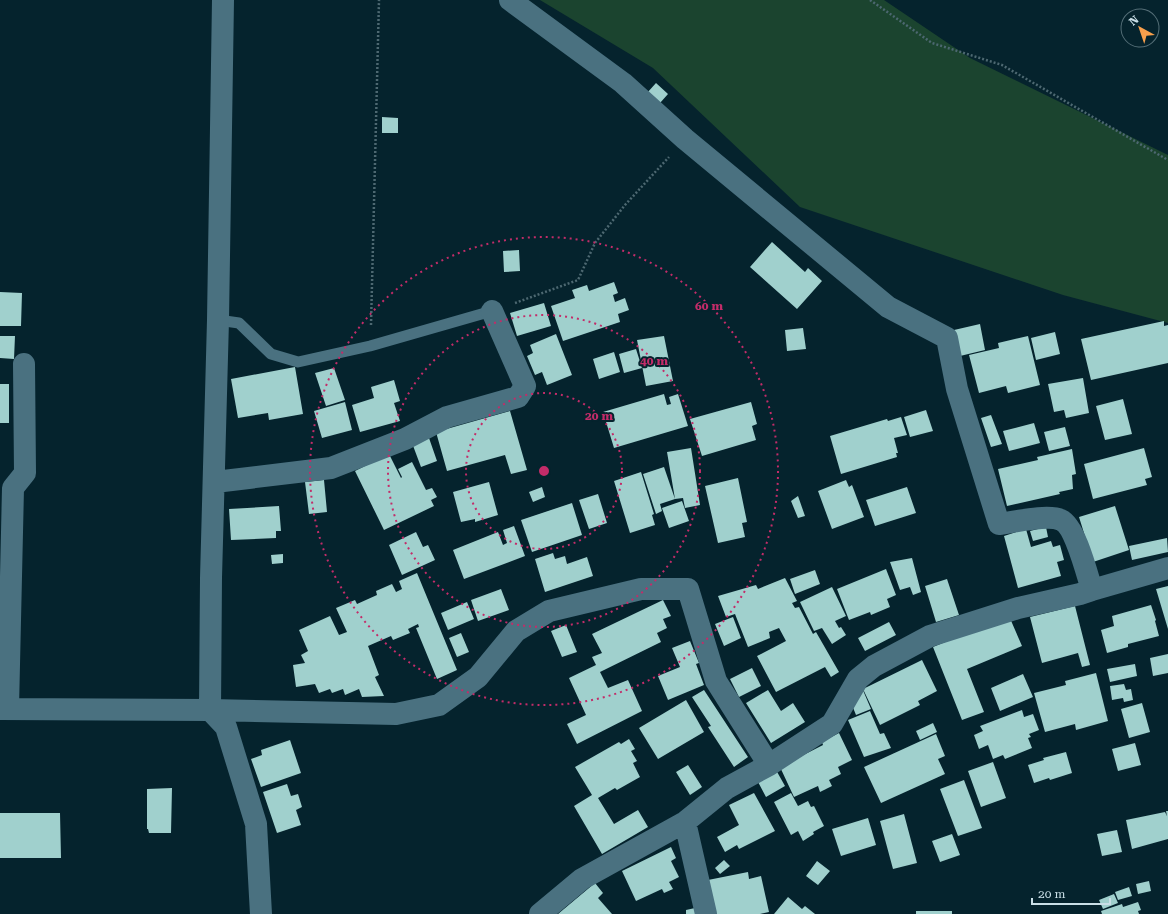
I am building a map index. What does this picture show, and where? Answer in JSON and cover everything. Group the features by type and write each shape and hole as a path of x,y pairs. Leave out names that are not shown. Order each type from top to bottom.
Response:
{"street":[{"path":"223,0 218,320 211,578 210,710 226,728 256,824 261,914"},
{"path":"510,0 623,82 685,139 888,307 947,338 957,389 999,524 1047,517 1062,520 1072,532 1092,590"},
{"path":"214,482 331,468 405,439 447,418 518,397 525,386 492,311"},
{"path":"24,364 25,473 13,488 4,709 210,710 396,714 439,705 478,676 516,630 548,611 641,589 688,589 716,681 769,765"},
{"path":"540,914 582,879 685,822 727,788 769,765 832,724 858,679 881,662 930,636 1018,608 1080,594 1168,568"},
{"path":"685,822 706,914"}],"lane":[{"path":"218,320 239,323 271,354 298,362 370,346 492,311"}],"path":[{"path":"370,346 378,0"},
{"path":"870,0 932,43 1002,65 1168,160"},
{"path":"492,311 578,280 595,244 625,205 685,139"}],"green space":[{"path":"540,0 884,0 970,58 1168,155 1168,323 1063,295 800,207 653,68"}],"building":[{"path":"656,83 668,94 660,103 647,93"},
{"path":"382,117 398,118 398,133 382,133"},
{"path":"772,242 805,272 808,268 822,281 797,309 750,267"},
{"path":"519,250 520,271 504,272 503,251"},
{"path":"614,282 618,293 613,295 615,302 625,298 629,310 618,314 620,322 563,341 551,306 575,298 572,290 587,285 589,291"},
{"path":"0,292 22,293 21,326 0,326"},
{"path":"544,303 551,326 517,336 510,313"},
{"path":"1164,321 1164,326 1168,325 1168,363 1091,380 1081,339"},
{"path":"980,324 985,350 960,356 954,330"},
{"path":"803,328 806,349 787,351 785,330"},
{"path":"1055,332 1060,354 1036,360 1031,338"},
{"path":"556,334 572,375 547,385 542,372 535,375 527,356 533,353 530,345"},
{"path":"0,336 15,336 14,359 0,358"},
{"path":"664,336 673,381 646,386 637,340"},
{"path":"1028,336 1040,385 1008,393 1006,386 979,393 969,355 999,348 998,343"},
{"path":"636,349 642,368 624,373 619,354"},
{"path":"614,352 620,372 599,379 593,359"},
{"path":"295,367 303,414 269,420 268,413 238,418 231,379"},
{"path":"334,368 345,400 326,406 315,373"},
{"path":"1083,378 1089,413 1066,418 1064,410 1054,412 1048,384"},
{"path":"394,380 400,401 394,403 400,421 360,432 352,405 374,398 371,387"},
{"path":"0,384 9,384 9,423 0,423"},
{"path":"664,394 667,405 671,404 669,397 678,394 688,426 614,448 603,412"},
{"path":"1123,399 1132,434 1105,440 1096,406"},
{"path":"345,402 352,430 322,438 314,411"},
{"path":"751,402 757,424 752,426 756,440 702,456 690,419"},
{"path":"926,410 933,431 910,437 904,417"},
{"path":"510,411 527,470 511,474 505,455 447,471 436,432"},
{"path":"991,415 1002,444 991,447 981,418"},
{"path":"901,417 907,435 894,438 898,453 896,453 897,457 841,474 830,436 887,419 888,421"},
{"path":"1034,423 1040,443 1009,451 1003,431"},
{"path":"1065,427 1070,446 1049,451 1044,432"},
{"path":"429,438 437,461 421,467 412,443"},
{"path":"691,448 700,505 685,508 683,498 675,499 667,452"},
{"path":"1144,448 1152,477 1145,479 1147,485 1093,499 1084,464"},
{"path":"1072,449 1076,474 1072,475 1073,489 1059,492 1060,494 1007,506 998,469 1038,460 1037,457"},
{"path":"389,454 401,478 402,477 398,469 412,462 426,490 432,488 437,497 431,500 434,506 384,530 355,471"},
{"path":"664,467 675,499 660,504 662,511 656,514 643,474"},
{"path":"641,472 654,514 652,515 655,525 630,533 614,481"},
{"path":"738,478 747,522 742,523 745,537 718,543 705,486"},
{"path":"324,480 327,512 309,514 305,482"},
{"path":"846,480 849,487 852,485 864,517 832,529 818,491"},
{"path":"489,482 498,515 475,522 475,519 461,522 453,492"},
{"path":"542,487 545,497 533,502 529,492"},
{"path":"907,487 916,513 875,526 866,500"},
{"path":"598,494 607,523 589,529 579,500"},
{"path":"798,496 805,516 798,518 791,501"},
{"path":"682,501 689,521 669,528 662,508"},
{"path":"572,503 582,535 532,552 521,520"},
{"path":"279,506 281,531 276,531 276,538 231,540 229,509"},
{"path":"1115,506 1129,550 1093,562 1079,517"},
{"path":"514,526 525,556 464,579 453,550 498,532 503,545 507,543 503,530"},
{"path":"1046,527 1048,537 1033,541 1030,531"},
{"path":"1026,529 1031,547 1051,541 1053,547 1060,545 1064,560 1057,562 1061,576 1018,588 1004,536"},
{"path":"416,532 423,547 428,545 435,560 402,575 389,545"},
{"path":"1167,538 1168,552 1132,560 1129,546"},
{"path":"553,553 555,559 565,556 567,564 587,557 593,576 545,592 535,559"},
{"path":"283,554 283,563 272,564 271,555"},
{"path":"912,558 921,592 913,595 910,587 900,590 890,562"},
{"path":"886,569 896,595 887,599 890,607 871,615 870,612 849,620 837,589"},
{"path":"815,570 820,584 795,594 790,579"},
{"path":"417,573 457,670 437,679 416,628 419,627 418,624 408,629 410,633 393,640 391,636 368,646 379,675 375,677 384,696 362,697 359,689 345,695 343,689 332,693 330,689 319,693 315,684 296,687 293,665 305,663 301,655 308,651 299,630 330,616 339,635 347,632 336,608 355,600 357,604 377,595 376,591 392,584 396,592 402,589 399,581"},
{"path":"785,578 797,601 792,603 795,608 799,607 813,634 816,632 839,672 831,677 825,667 776,692 757,656 786,641 779,628 769,632 770,638 748,647 735,614 726,617 718,596 756,585 758,589"},
{"path":"947,579 959,615 936,622 925,586"},
{"path":"1168,586 1168,629 1156,589"},
{"path":"832,587 846,616 835,621 846,635 832,644 822,628 814,631 800,602"},
{"path":"501,589 509,610 478,621 471,600"},
{"path":"663,600 671,616 663,619 667,628 657,633 661,642 600,672 608,688 628,680 642,711 577,744 567,724 586,715 569,678 596,665 592,657 602,653 592,634"},
{"path":"467,602 474,619 448,630 441,613"},
{"path":"1151,605 1159,636 1128,644 1128,647 1107,653 1101,630 1114,626 1112,616"},
{"path":"1075,606 1090,665 1082,667 1078,653 1042,663 1030,617"},
{"path":"1009,616 1022,646 967,669 984,712 962,720 933,647"},
{"path":"733,617 741,638 724,646 715,624"},
{"path":"889,622 896,635 865,651 858,638"},
{"path":"566,625 577,652 562,657 551,631"},
{"path":"461,633 469,652 457,657 449,638"},
{"path":"690,641 699,663 696,664 704,685 668,700 658,676 680,667 672,648"},
{"path":"1168,654 1168,673 1153,676 1150,658"},
{"path":"922,660 937,691 918,701 920,705 880,725 863,689"},
{"path":"1135,664 1137,676 1110,682 1107,669"},
{"path":"752,668 761,686 739,697 730,679"},
{"path":"1096,673 1108,721 1076,730 1075,724 1045,732 1034,693 1066,685 1065,681"},
{"path":"1023,674 1033,697 1000,711 991,688"},
{"path":"1124,684 1126,690 1131,689 1133,700 1124,702 1123,698 1112,700 1110,686"},
{"path":"862,688 871,709 856,715 852,705"},
{"path":"704,690 748,757 734,767 708,727 711,726 692,697"},
{"path":"768,690 781,711 793,703 805,722 771,743 746,703"},
{"path":"686,700 704,732 658,759 639,728"},
{"path":"1142,703 1150,732 1129,738 1121,709"},
{"path":"1022,710 1024,717 1033,714 1039,730 1029,734 1031,737 1028,738 1032,748 1005,759 1003,755 993,759 988,745 979,749 974,735 983,731 980,726"},
{"path":"870,711 880,734 884,733 891,748 864,757 848,720"},
{"path":"933,723 937,732 920,740 916,731"},
{"path":"839,733 852,760 838,767 841,774 829,780 832,786 820,792 818,786 794,797 780,767 823,745 822,742"},
{"path":"936,734 945,756 938,759 945,774 881,803 864,767"},
{"path":"629,739 635,749 631,751 637,761 633,763 640,777 617,790 615,788 598,798 614,824 638,810 648,827 602,854 574,806 592,795 575,767 619,742 621,744"},
{"path":"290,740 301,773 261,787 251,759 262,755 261,750"},
{"path":"1135,743 1141,765 1118,771 1112,749"},
{"path":"1066,752 1072,773 1034,783 1028,765 1044,760 1043,758"},
{"path":"993,762 1006,798 981,807 968,771"},
{"path":"688,765 702,787 690,795 676,772"},
{"path":"776,770 785,786 766,797 757,780"},
{"path":"964,780 982,828 958,836 940,789"},
{"path":"287,784 291,796 298,794 302,807 296,810 301,825 277,833 263,792"},
{"path":"172,788 171,833 149,833 147,829 147,789"},
{"path":"754,793 775,831 739,849 737,845 725,852 717,837 739,825 729,805"},
{"path":"791,793 798,806 808,801 811,807 814,806 824,826 813,832 814,834 803,841 798,831 791,835 774,802"},
{"path":"1166,811 1168,811 1168,839 1132,849 1126,820 1165,812 1167,816"},
{"path":"0,813 60,813 61,858 0,858"},
{"path":"904,814 917,863 893,869 880,821"},
{"path":"868,818 876,845 841,856 832,829"},
{"path":"1117,830 1122,852 1102,856 1097,834"},
{"path":"952,834 960,855 940,862 932,841"},
{"path":"671,847 676,858 671,861 679,877 669,882 673,889 664,893 662,889 636,901 622,871"},
{"path":"724,860 730,866 720,874 715,868"},
{"path":"817,861 830,871 818,885 806,876"},
{"path":"748,872 749,879 761,876 769,912 760,914 715,914 708,880"},
{"path":"1149,881 1151,891 1138,894 1136,884"},
{"path":"595,883 603,893 598,898 612,914 558,914"},
{"path":"1129,887 1132,896 1118,900 1115,892"},
{"path":"1114,894 1118,903 1103,909 1099,900"},
{"path":"788,897 802,909 805,906 815,914 774,914"},
{"path":"1138,902 1141,910 1138,911 1139,914 1102,914 1101,911 1122,904 1123,907"},
{"path":"695,908 696,914 686,914 686,910"},
{"path":"916,911 952,911 952,914 916,914"}]}
